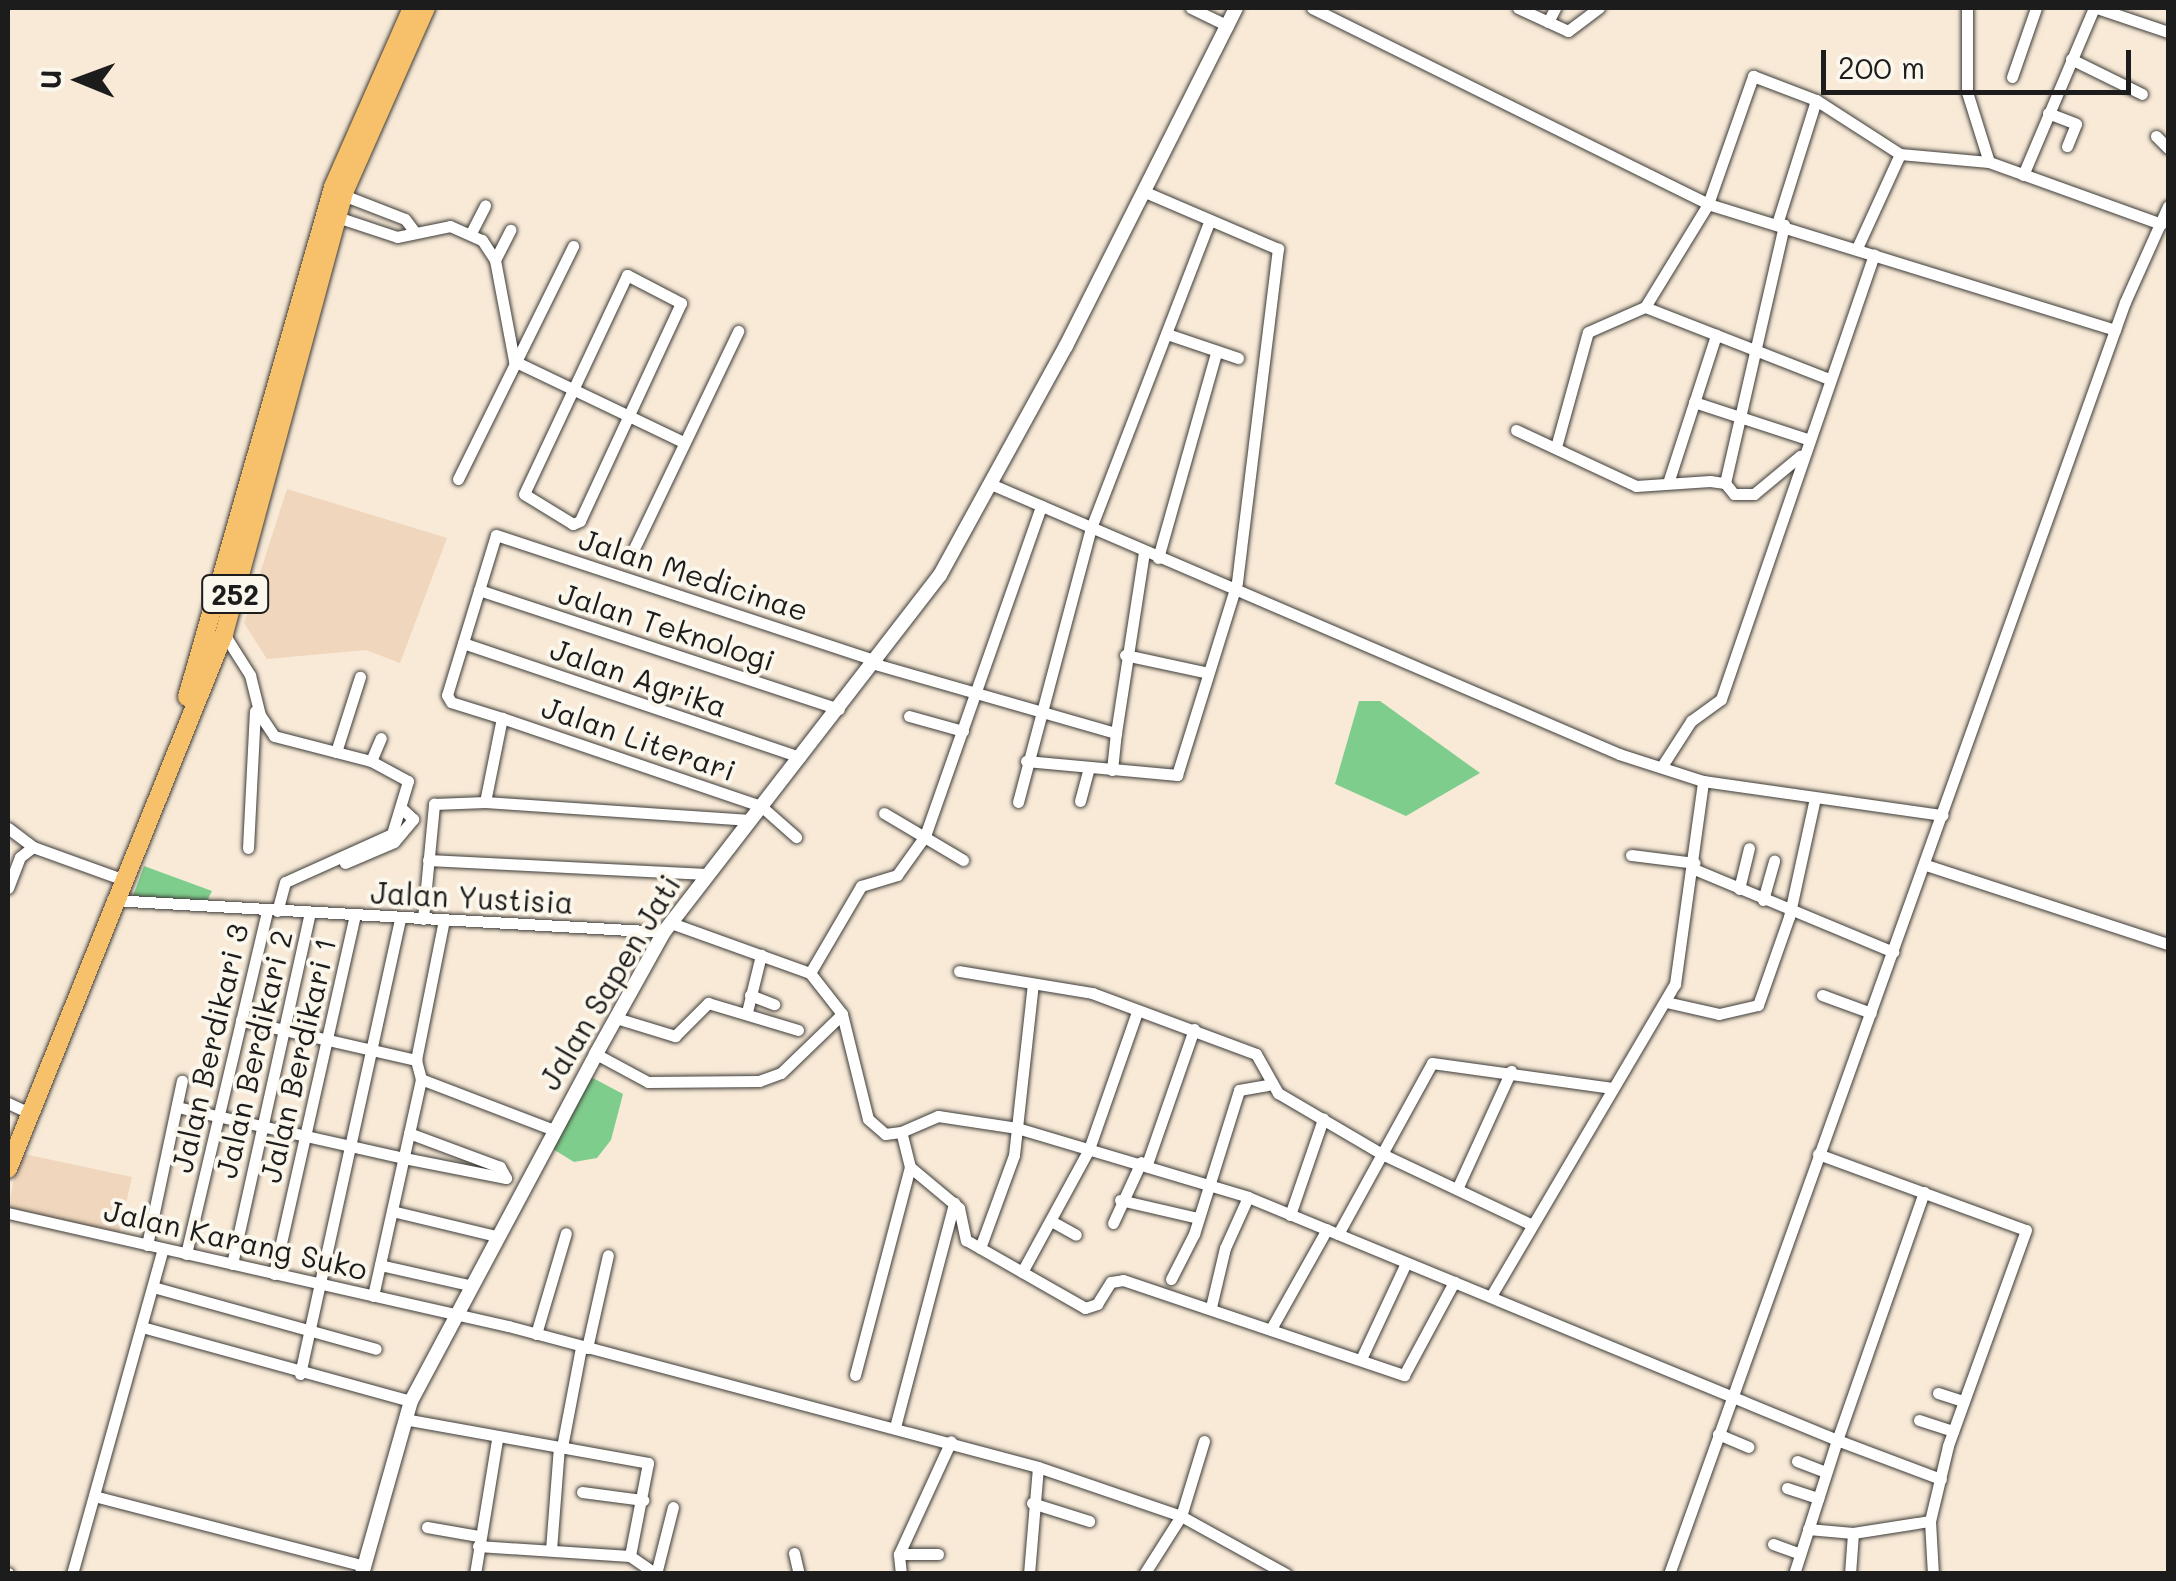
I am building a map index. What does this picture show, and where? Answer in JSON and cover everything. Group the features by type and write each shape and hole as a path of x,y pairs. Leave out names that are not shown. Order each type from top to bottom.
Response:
{"main road":[{"name":"252","path":"122,879 214,622 332,188 412,8"},
{"name":"252","path":"8,1169 113,900 224,634 336,216 426,8"},
{"name":"252","path":"8,1142 14,1106 113,900"}],"street":[{"path":"1191,8 1228,26"},
{"name":"Jalan Sapen Jati","path":"364,1570 411,1401 469,1285 616,1018 667,928 940,576 993,485 1236,8"},
{"path":"1312,8 1708,204 2115,330"},
{"path":"1518,8 1572,30 1599,8"},
{"path":"1548,22 1555,8"},
{"path":"1967,8 1968,92 1988,162"},
{"path":"2012,76 2036,8"},
{"path":"2022,175 2095,8 2167,28"},
{"path":"2072,59 2142,94"},
{"path":"1556,447 1588,332 1645,307 1708,204 1752,76 1816,100 1900,154 1988,162 2161,224"},
{"path":"1802,455 1754,494 1734,494 1725,482 1736,416 1757,348 1780,225 1816,100"},
{"path":"2048,112 2076,124 2066,146"},
{"path":"2156,136 2168,148"},
{"path":"1857,248 1900,154"},
{"path":"1026,762 1176,775 1234,590 1278,249 1143,191"},
{"path":"343,195 401,218 414,231"},
{"path":"471,233 485,205"},
{"path":"1668,1574 1926,866 2115,330 2168,206"},
{"path":"336,216 394,235 450,226 471,233 495,260 514,361"},
{"path":"1018,802 1037,711 1091,528 1210,220"},
{"path":"495,260 510,230"},
{"path":"458,479 573,246"},
{"path":"1662,766 1691,721 1721,699 1828,379 1874,256"},
{"path":"626,275 681,303 573,524 524,497 574,390 626,275"},
{"path":"1645,307 1828,379"},
{"path":"629,559 738,331"},
{"path":"1166,334 1193,338 1216,352 1238,358"},
{"path":"1668,483 1716,335"},
{"path":"1158,558 1216,352"},
{"path":"514,361 683,442"},
{"path":"1694,402 1807,440"},
{"path":"1516,430 1556,447 1618,482 1725,482"},
{"path":"993,485 1563,734 1703,781 1943,815"},
{"path":"1041,506 925,836 898,875 861,886 810,973 842,1014 873,1126 885,1134 901,1132 938,1116 1018,1128 1209,1183 1941,1480"},
{"name":"Jalan Medicinae","path":"479,590 496,535 876,662 1116,733"},
{"path":"1112,770 1125,655 1144,552"},
{"path":"462,644 479,590"},
{"name":"Jalan Teknologi","path":"479,590 839,710"},
{"path":"224,634 274,736 371,762 408,780 406,810 387,838 285,882 278,911"},
{"name":"Jalan Literari","path":"462,644 448,690 451,702 761,806"},
{"name":"Jalan Agrika","path":"462,644 800,758"},
{"path":"1125,655 1208,673"},
{"path":"336,752 360,677"},
{"path":"248,848 256,696"},
{"path":"909,716 962,731"},
{"path":"486,802 502,718"},
{"path":"371,762 381,738"},
{"path":"1080,801 1089,768"},
{"path":"1491,1296 1530,1224 1666,1002 1678,974 1703,781"},
{"path":"1666,1002 1707,1013 1753,1010 1790,912 1815,798"},
{"path":"423,919 435,801 750,820"},
{"path":"761,806 796,838"},
{"path":"884,813 963,860"},
{"path":"8,828 33,847 122,879"},
{"path":"8,888 20,857 33,847"},
{"path":"1739,889 1749,848"},
{"path":"1630,855 1695,866 1790,912 1893,952"},
{"path":"428,860 707,874"},
{"path":"1763,900 1774,860"},
{"path":"1926,866 2168,944"},
{"name":"Jalan Yustisia","path":"113,900 400,918 667,928 810,973"},
{"name":"Jalan Berdikari 3","path":"186,1254 241,1020 278,911"},
{"name":"Jalan Berdikari 2","path":"232,1264 310,913"},
{"name":"Jalan Berdikari 1","path":"274,1274 355,915"},
{"path":"300,1374 400,918"},
{"path":"373,1296 421,1079 416,1060 444,920"},
{"path":"747,1012 760,955"},
{"path":"960,971 1092,992 1136,1012 1194,1029 1256,1054 1268,1085 1382,1154 1530,1224"},
{"path":"980,1248 1009,1178 1033,984"},
{"path":"750,996 774,1004"},
{"path":"1822,996 1871,1013"},
{"path":"616,1018 672,1037 704,1003 747,1012 798,1030"},
{"path":"1022,1272 1054,1222 1089,1149 1136,1012"},
{"path":"596,1054 648,1082 759,1081 781,1073 842,1014"},
{"path":"241,1020 416,1060"},
{"path":"1113,1223 1120,1200 1144,1163 1194,1029"},
{"path":"1272,1327 1382,1154 1432,1064 1511,1071 1612,1088"},
{"path":"1457,1189 1511,1071"},
{"path":"421,1079 554,1130"},
{"path":"147,1245 182,1082"},
{"path":"1172,1279 1198,1218 1240,1090 1268,1085"},
{"path":"177,1108 348,1148 506,1178 500,1167 409,1133"},
{"path":"1290,1215 1323,1119"},
{"path":"855,1375 910,1167 901,1132"},
{"path":"1818,1154 2026,1230 1953,1431 1930,1521 1933,1574"},
{"path":"910,1167 954,1203 963,1216 964,1237 1086,1308 1119,1280 1408,1374 1454,1282"},
{"path":"1794,1574 1924,1192"},
{"path":"1211,1307 1225,1248 1248,1197"},
{"path":"1120,1200 1198,1218"},
{"path":"895,1426 954,1203"},
{"path":"392,1212 496,1236"},
{"name":"Jalan Karang Suko","path":"8,1213 454,1314 950,1441 1181,1516 1286,1574"},
{"path":"1054,1222 1076,1234"},
{"path":"536,1334 566,1232"},
{"path":"72,1574 163,1249"},
{"path":"551,1550 561,1447 608,1255"},
{"path":"1361,1358 1406,1263"},
{"path":"380,1265 469,1285"},
{"path":"153,1287 376,1350"},
{"path":"142,1327 300,1374 411,1401"},
{"path":"1938,1393 1963,1401"},
{"path":"404,1419 648,1464 630,1556"},
{"path":"1919,1420 1953,1431"},
{"path":"1718,1434 1748,1447"},
{"path":"474,1574 497,1439"},
{"path":"901,1574 899,1554 950,1441"},
{"path":"1144,1574 1181,1516 1204,1442"},
{"path":"1797,1461 1826,1472"},
{"path":"1029,1574 1032,1502 1038,1467"},
{"path":"1787,1488 1818,1498"},
{"path":"582,1492 642,1500"},
{"path":"94,1496 364,1570"},
{"path":"1032,1502 1089,1521"},
{"path":"426,1528 478,1541 630,1556 656,1574 673,1507"},
{"path":"1808,1529 1853,1533 1930,1521"},
{"path":"1850,1574 1853,1533"},
{"path":"1773,1544 1800,1554"},
{"path":"794,1553 798,1574"},
{"path":"899,1554 938,1554"}],"shaded area":[{"path":"287,489 447,538 400,663 366,650 267,659 244,623"},
{"path":"19,1153 132,1177 119,1234 8,1209"}],"green space":[{"path":"1359,701 1380,701 1480,773 1406,816 1335,784"},
{"path":"144,866 212,891 206,903 133,896"},
{"path":"591,1077 623,1094 611,1140 597,1158 574,1162 553,1149"}]}
